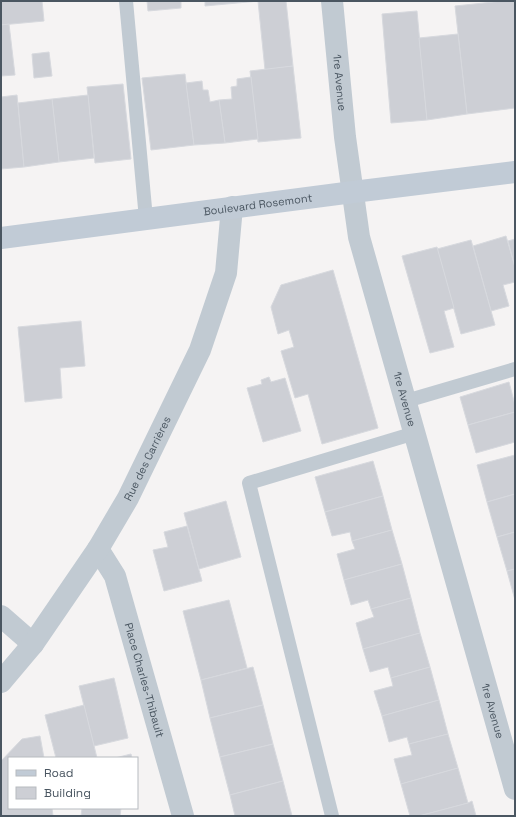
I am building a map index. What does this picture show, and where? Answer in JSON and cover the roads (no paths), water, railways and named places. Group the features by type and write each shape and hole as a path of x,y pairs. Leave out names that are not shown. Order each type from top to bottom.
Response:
{"main road":[{"name":"Boulevard Rosemont","path":"1,238 232,207 515,172"}],"street":[{"name":"1re Avenue","path":"337,1 345,137 359,237 515,789"},
{"name":"Rue des Carrières","path":"1,682 33,644 98,549 128,498 200,350 226,273 232,207"},
{"name":"Place Charles-Thibault","path":"98,549 115,576 183,816"},
{"path":"1,616 33,644"}],"lane":[{"path":"126,1 146,219"},
{"path":"406,401 515,369"},
{"path":"332,816 249,484 415,433"}]}
